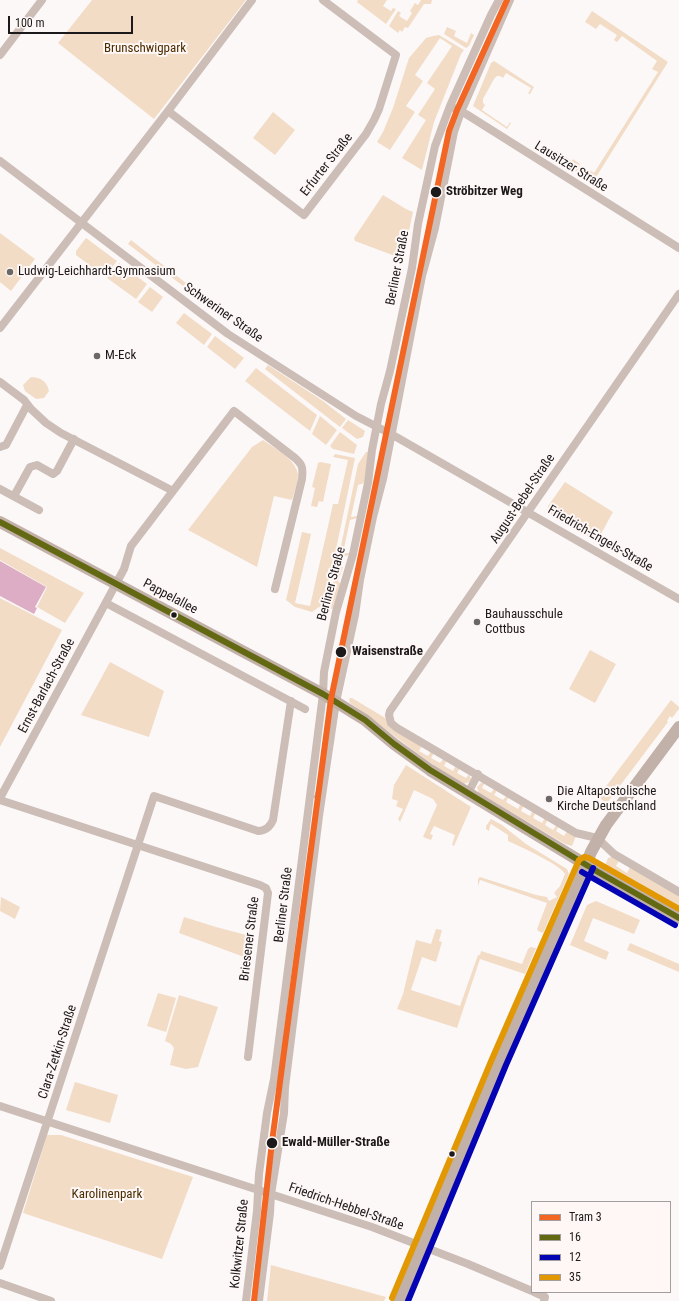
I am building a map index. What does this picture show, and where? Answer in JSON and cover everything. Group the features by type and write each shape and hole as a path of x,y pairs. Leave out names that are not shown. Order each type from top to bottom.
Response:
{"main road":[{"name":"Pappelallee","path":"0,522 329,697"},
{"path":"329,697 365,720 394,744 430,770 586,865 679,918"},
{"path":"399,1301 499,1062 586,865 590,852 597,838 618,807 679,727"}],"street":[{"path":"0,55 42,0"},
{"path":"0,328 252,0"},
{"name":"Erfurter Straße","path":"168,111 304,214 366,134 374,120 396,55 323,0"},
{"name":"Berliner Straße","path":"271,1194 284,1113 286,1079 319,816 329,697 324,672 336,612 353,554 380,429 412,268 418,224 429,170 440,129 490,15 499,0"},
{"name":"Berliner Straße","path":"260,1191 267,1113 274,1079 329,697 355,615 360,580 373,517 394,436 422,276 435,228 452,141 462,112 510,0"},
{"name":"Lausitzer Straße","path":"450,106 462,112 679,248"},
{"name":"Schweriner Straße","path":"0,161 228,334 356,416 380,429"},
{"name":"August-Bebel-Straße","path":"478,774 391,724 390,712 679,294"},
{"path":"0,382 24,400 46,423 173,491"},
{"path":"0,447 6,445 27,404"},
{"name":"Ernst-Barlach-Straße","path":"0,799 124,569 131,546 234,411 295,458 303,469 302,479 275,589"},
{"name":"Friedrich-Engels-Straße","path":"380,429 679,599"},
{"path":"14,496 30,468 37,465 53,474 58,471 74,439"},
{"path":"0,489 40,510"},
{"path":"106,603 306,709"},
{"path":"138,844 154,796 258,831 265,830 269,827 273,820 291,701"},
{"path":"468,793 478,774 576,833 597,838 614,854 679,892"},
{"name":"Briesener Straße","path":"0,799 260,885 268,890 248,1057"},
{"name":"Clara-Zetkin-Straße","path":"0,1266 138,844"},
{"path":"0,1106 260,1191"},
{"name":"Friedrich-Hebbel-Straße","path":"260,1191 372,1227 468,1264 531,1291"},
{"name":"Kolkwitzer Straße","path":"246,1301 260,1191"},
{"name":"Kolkwitzer Straße","path":"259,1301 271,1194"},
{"path":"0,1283 51,1301"},
{"name":"Friedrich-Hebbel-Straße","path":"535,1293 544,1299"}],"green space":[{"name":"Brunschwigpark","path":"92,0 246,0 154,119 58,43"},
{"path":"358,0 387,0 383,6 391,11 393,8 396,9 386,24 357,2"},
{"path":"421,0 432,0 431,4 424,4 408,28 405,27 402,32 400,30 398,33 389,26 398,11 401,13 399,16 407,21 412,13 410,11 415,3 418,5"},
{"path":"592,11 668,62 593,182 556,158 555,155 557,151 572,161 573,159 580,164 579,166 589,172 590,170 594,173 658,72 652,69 657,61 622,36 617,42 614,40 617,35 600,24 596,29 585,22"},
{"path":"447,27 456,31 454,36 467,43 471,33 474,35 469,46 466,48 444,34"},
{"path":"439,35 464,50 461,54 434,122 422,170 402,158 426,120 418,115 435,89 427,83 452,46 440,38 415,75 423,81 406,106 415,112 390,150 377,142 393,108 409,58 426,38"},
{"path":"494,61 534,87 530,94 528,94 531,88 506,73 503,78 497,76 494,79 483,99 483,103 485,105 482,110 507,127 510,122 511,123 507,129 473,106 491,63"},
{"path":"273,112 295,130 275,155 253,138"},
{"path":"383,195 413,212 403,259 355,241 354,238"},
{"name":"Ludwig-Leichhardt-Gymnasium","path":"0,233 35,259 11,291 0,282"},
{"path":"86,238 117,261 105,277 76,255 76,251"},
{"path":"131,240 186,283 183,286 128,244"},
{"path":"119,263 147,284 136,299 107,278"},
{"path":"150,287 163,297 152,312 138,302"},
{"path":"184,313 212,334 204,345 176,323"},
{"path":"215,336 244,358 235,369 207,347"},
{"path":"268,365 323,401 346,419 340,427 265,369"},
{"path":"256,368 317,415 310,431 245,381"},
{"path":"31,377 41,379 47,385 49,391 44,398 36,399 25,391 23,385"},
{"path":"320,416 337,430 326,445 312,434"},
{"path":"348,420 365,431 363,437 357,439 342,428"},
{"path":"340,432 357,445 354,454 333,449 330,446"},
{"path":"263,440 294,464 298,475 297,485 292,500 274,496 257,567 188,530 252,447"},
{"path":"366,452 369,452 364,483 358,485 351,517 357,516 357,518 350,520 343,553 350,553 350,555 342,557 340,567 343,567 338,581 341,584 333,609 328,608 358,464"},
{"path":"335,454 355,458 324,607 319,607 312,612 295,607 286,600 302,532 311,534 295,603 310,606 333,504 338,504 348,460 333,457"},
{"path":"318,463 331,464 323,502 319,501 317,507 311,506 315,488 312,487"},
{"path":"565,482 613,512 597,541 549,513 548,506"},
{"path":"0,548 84,593 65,623 37,607 47,587 0,560"},
{"path":"0,598 62,630 0,747"},
{"path":"590,650 616,664 595,703 569,689"},
{"path":"110,662 164,691 149,737 81,715"},
{"path":"350,698 387,719 422,745 419,751 428,756 431,751 434,753 431,758 440,763 444,758 447,760 444,766 453,771 456,765 460,768 457,773 466,778 469,774 471,779 469,782 464,784 432,764 350,703"},
{"path":"671,700 679,707 679,709 672,718 670,716 667,721 668,722 607,803 598,797"},
{"path":"406,765 471,807 454,846 452,845 455,835 434,826 430,834 433,835 431,840 423,837 437,805 433,799 414,790 400,822 398,819 403,809 396,806 398,801 392,799 394,785"},
{"path":"482,782 485,782 482,788 491,793 495,787 498,789 494,795 503,800 507,795 509,796 506,802 518,809 521,803 524,805 521,811 530,816 533,810 536,812 533,818 542,823 545,818 548,819 545,825 553,830 557,824 559,826 556,831 564,836 567,831 576,836 572,846 565,844 479,793 477,787"},
{"path":"491,819 502,825 526,844 567,869 569,874 543,933 537,929 547,903 480,880 478,886 478,879 480,877 536,895 547,897 549,901 557,897 554,893 560,886 565,874 562,870 548,861 508,841 508,835 491,824 489,831 486,829 486,826"},
{"path":"612,857 619,861 616,866 627,873 630,867 679,896 679,910 605,866 608,858"},
{"path":"1,897 20,907 15,919 0,911"},
{"path":"596,901 640,920 634,934 593,918 584,941 609,952 606,960 570,945 587,905"},
{"path":"184,917 250,936 247,958 179,933"},
{"path":"436,929 442,930 439,941 442,942 436,962 422,957 411,990 460,1006 478,955 480,955 481,951 522,964 528,949 531,947 536,948 525,974 480,959 457,1028 397,1009 403,994 416,940 431,944"},
{"path":"630,943 679,964 679,972 627,950"},
{"path":"158,993 176,998 166,1032 147,1026"},
{"path":"179,995 218,1007 198,1067 186,1069 170,1065 174,1048 171,1044 165,1041"},
{"path":"75,1082 118,1095 110,1123 66,1110"},
{"name":"Karolinenpark","path":"47,1135 61,1135 193,1177 162,1259 23,1213"},
{"path":"271,1265 386,1297 384,1301 267,1301"}],"shaded area":[{"path":"0,561 46,587 35,607 37,608 34,614 0,596"}],"tram line":[{"name":"3","path":"254,1301 272,1142 331,699 449,131 507,0"},
{"path":"314,798 320,781"}],"transit line":[{"name":"16","path":"0,522 323,694 365,720 394,744 430,770 598,872 679,918"},
{"name":"35","path":"392,1298 492,1059 579,860 584,857 589,858 679,909"},
{"name":"12","path":"408,1301 506,1065 593,868"},
{"name":"12","path":"582,872 675,925"}],"place":[{"name":"Ströbitzer Weg","path":"436,192"},
{"name":"Ludwig-Leichhardt-Gymnasium","path":"10,272"},
{"name":"M-Eck","path":"97,356"},
{"name":"Bauhausschule Cottbus","path":"477,622"},
{"name":"Waisenstraße","path":"341,652"},
{"name":"Die Altapostolische Kirche Deutschland","path":"549,799"},
{"name":"Ewald-Müller-Straße","path":"272,1143"}]}
